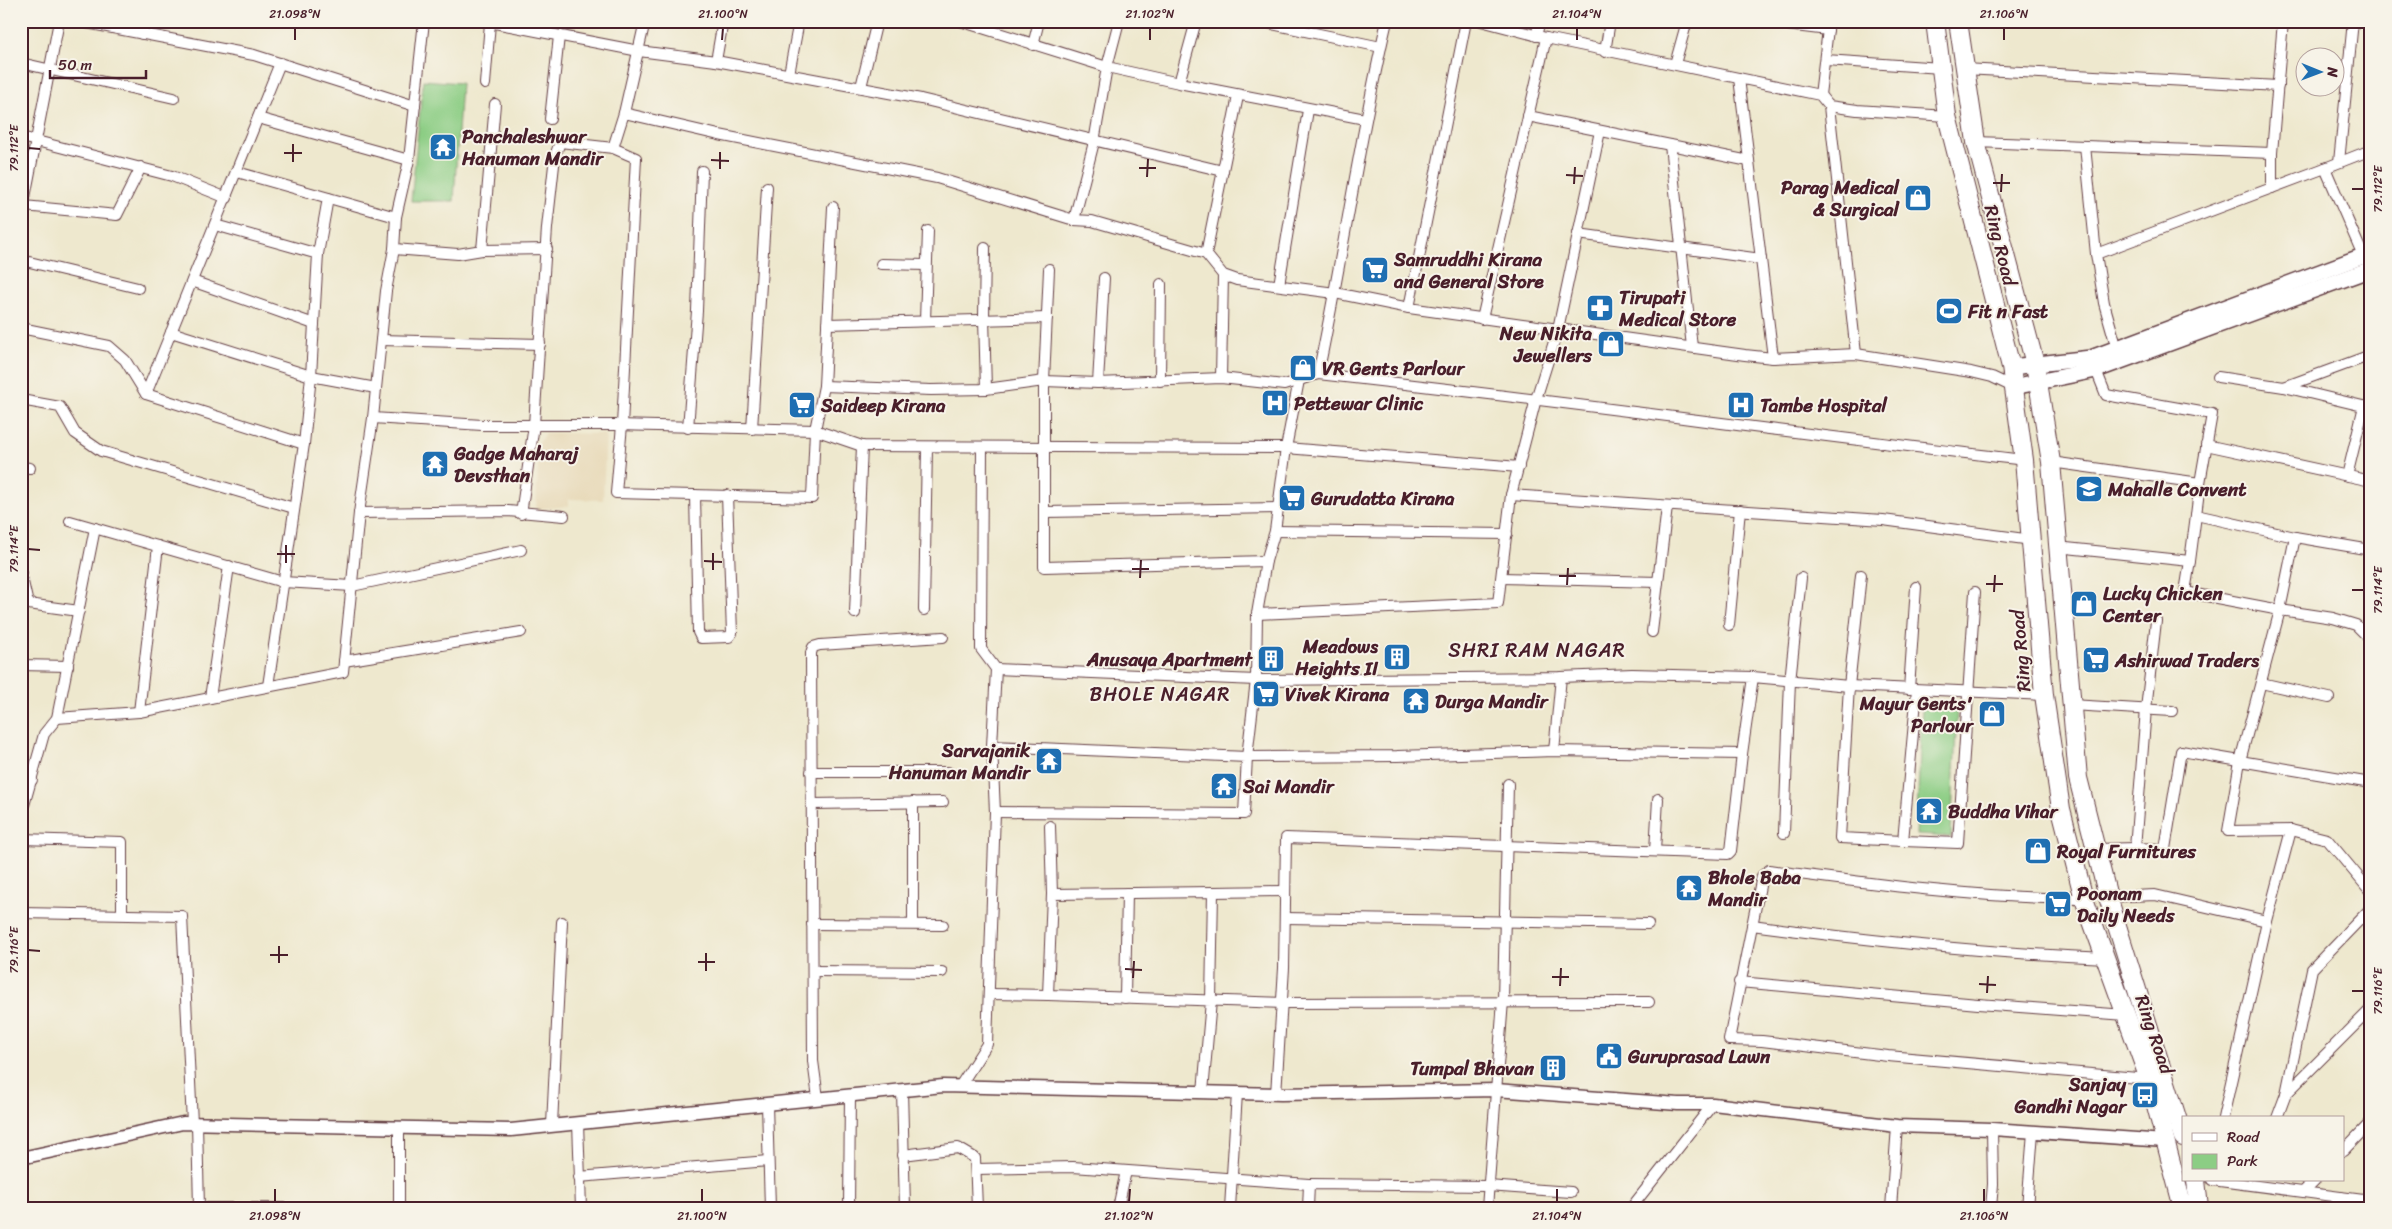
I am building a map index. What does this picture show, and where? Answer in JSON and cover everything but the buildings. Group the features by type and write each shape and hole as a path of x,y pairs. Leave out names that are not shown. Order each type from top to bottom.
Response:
{"highway":[{"name":"Ring Road","path":"1935,21 1947,116 2011,367 2024,460 2044,695 2061,809 2084,899 2149,1079 2183,1208"},
{"name":"Ring Road","path":"1958,21 1976,142 2035,364 2051,462 2078,778 2108,897 2182,1134"},
{"path":"2196,1182 2200,1208"}],"main road":[{"path":"2011,367 2091,358 2369,265"},
{"path":"2013,387 2096,370 2369,265"}],"street":[{"path":"21,218 59,21"},
{"path":"76,21 254,55 415,106"},
{"path":"142,34 145,21"},
{"path":"57,718 139,712 343,672 386,291 394,250 396,217 408,160 424,21"},
{"path":"613,148 640,51 645,21"},
{"path":"716,61 723,21"},
{"path":"789,74 799,21"},
{"path":"861,87 877,21"},
{"path":"960,21 1107,67 1238,96 1365,120"},
{"path":"1033,45 1039,21"},
{"path":"1074,220 1094,142 1107,67 1119,21"},
{"path":"1179,83 1196,21"},
{"path":"1258,21 1381,47"},
{"path":"1318,374 1335,293 1365,120 1387,21"},
{"path":"1409,308 1466,21"},
{"path":"1481,21 1605,52 1675,64 1820,95 1829,106 1856,354"},
{"path":"1482,319 1528,116 1541,37 1540,21"},
{"path":"1605,52 1610,21"},
{"path":"1675,64 1687,21"},
{"path":"1755,21 1829,26 1820,95"},
{"path":"2272,188 2272,152 2283,21"},
{"path":"2339,162 2352,21"},
{"path":"485,84 487,22 640,51 716,61 921,99 1094,142 1223,171"},
{"path":"550,119 559,36"},
{"path":"1826,60 1941,68"},
{"path":"21,63 50,68 174,98"},
{"path":"146,394 280,63"},
{"path":"1964,69 2278,86"},
{"path":"1739,78 1772,358"},
{"path":"1206,254 1238,96"},
{"path":"482,250 495,104"},
{"path":"1829,106 1857,110 1947,116"},
{"path":"1279,285 1308,110"},
{"path":"624,113 719,135 936,178 1074,220 1092,220 1206,254 1223,274 1238,280 1335,293 1409,308 1482,319 1772,358 1856,354 1992,377 2013,387"},
{"path":"1528,116 1749,161"},
{"path":"258,118 408,160"},
{"path":"1257,614 1498,603 1511,495 1536,398 1558,329 1600,131"},
{"path":"21,137 172,176 226,198"},
{"path":"521,514 534,425 546,249 555,156 560,142 613,148 636,158 622,425 616,493 812,498 815,430 824,386 833,207"},
{"path":"1976,142 2272,152"},
{"path":"1670,145 1692,348"},
{"path":"2085,146 2096,254 2104,303 2117,348"},
{"path":"2096,254 2371,150"},
{"path":"24,206 117,215 140,168"},
{"path":"2325,168 2369,265"},
{"path":"688,428 697,312 702,171"},
{"path":"237,172 396,217"},
{"path":"752,429 766,187"},
{"path":"268,686 304,444 311,376 318,254 328,198"},
{"path":"215,226 318,254"},
{"path":"925,321 928,230"},
{"path":"1578,234 1761,259"},
{"path":"985,248 986,389"},
{"path":"394,250 458,254 482,250 546,249"},
{"path":"21,260 138,288"},
{"path":"881,264 926,265"},
{"path":"1050,269 1044,381 1044,567 1266,561"},
{"path":"1222,378 1223,274"},
{"path":"1098,383 1104,278"},
{"path":"192,281 314,324"},
{"path":"1160,381 1161,284"},
{"path":"827,324 984,318 1047,318"},
{"path":"21,328 110,346 125,360 146,394 304,444"},
{"path":"171,332 311,376 376,388"},
{"path":"381,340 540,344"},
{"path":"2284,387 2371,355"},
{"path":"1992,377 2011,367"},
{"path":"2096,370 2106,395 2212,414 2185,592 2333,618 2356,625 2371,640"},
{"path":"824,386 931,390 986,389 1044,381 1098,383 1222,378 1284,385 1318,374 1536,398 1770,431 2024,460"},
{"path":"2218,377 2284,387 2367,407 2348,476"},
{"path":"995,812 1244,814 1247,757 1256,680 1257,614 1266,561 1275,531 1286,448 1299,380"},
{"path":"21,400 60,407 75,433 101,451 294,508"},
{"path":"373,418 439,424 622,425 815,430 862,446 1286,448 1519,467"},
{"path":"2206,445 2371,481"},
{"path":"855,613 862,446"},
{"path":"924,610 927,447"},
{"path":"960,1086 987,1044 995,812 992,746 996,669 981,649 982,447"},
{"path":"2051,462 2200,484"},
{"path":"695,495 698,632 701,638 706,639 729,637 732,633 727,495"},
{"path":"1511,495 1667,507 1883,520 2032,540"},
{"path":"1652,632 1667,507"},
{"path":"1045,512 1279,508"},
{"path":"1729,625 1740,510"},
{"path":"360,513 508,512 564,516"},
{"path":"2196,515 2295,537 2371,550"},
{"path":"70,521 284,582 352,586 520,550"},
{"path":"21,816 26,778 44,734 57,718 95,528"},
{"path":"1275,531 1507,534"},
{"path":"2295,537 2280,610 2240,761 2228,831 2291,830 2328,839 2371,892"},
{"path":"139,712 158,546"},
{"path":"2057,547 2190,562"},
{"path":"210,698 229,566"},
{"path":"21,573 25,603 79,611"},
{"path":"1861,575 1849,686 1840,838 1958,843 1975,592"},
{"path":"1502,578 1658,582"},
{"path":"1784,833 1790,681 1801,578"},
{"path":"1903,841 1913,689 1916,587"},
{"path":"2136,848 2146,709 2156,621"},
{"path":"344,661 521,632"},
{"path":"818,1098 813,1061 810,653 813,648 820,645 943,637"},
{"path":"21,665 68,666"},
{"path":"996,669 1256,680 1561,677 1632,674 1753,677 1849,686 2044,695"},
{"path":"1554,751 1561,677"},
{"path":"1276,1094 1283,1003 1286,838 1724,854 1731,851 1753,677"},
{"path":"2261,683 2330,698"},
{"path":"2071,705 2172,711"},
{"path":"992,746 1247,757 1397,756 1554,751 1742,754"},
{"path":"2095,849 2165,849 2181,751 2371,783"},
{"path":"812,772 948,772"},
{"path":"1487,1208 1503,1001 1508,784"},
{"path":"1655,851 1658,799"},
{"path":"913,802 914,924"},
{"path":"812,804 942,802"},
{"path":"1048,995 1052,894 1050,826"},
{"path":"2222,1116 2267,921 2291,830"},
{"path":"21,839 122,842 122,914"},
{"path":"2084,899 2018,898 1924,890 1769,870 1762,876 1739,982 1729,1040 1762,1041 1908,1058 2149,1079"},
{"path":"1052,894 1284,891"},
{"path":"1203,1092 1211,1001 1213,892"},
{"path":"1124,998 1127,893"},
{"path":"2108,897 2155,896 2267,921"},
{"path":"2279,1116 2286,1094 2312,969 2371,908"},
{"path":"21,913 182,916 195,1123 197,1207 321,1208"},
{"path":"1285,918 1648,924"},
{"path":"552,1126 562,922"},
{"path":"812,924 942,925"},
{"path":"1752,925 1868,941 2023,954 2106,958"},
{"path":"813,971 942,972"},
{"path":"1739,982 1978,1004 2126,1015"},
{"path":"988,994 1283,1003 1649,1002"},
{"path":"2286,1094 2371,1009"},
{"path":"21,1158 183,1123 512,1130 818,1098 960,1086 1276,1094 1496,1090 1678,1104 1712,1104 1897,1126 1992,1129 2164,1141"},
{"path":"902,1090 905,1208"},
{"path":"1230,1208 1236,1093"},
{"path":"849,1208 850,1095"},
{"path":"767,1104 770,1208"},
{"path":"1631,1208 1712,1104"},
{"path":"2344,1150 2371,1122"},
{"path":"578,1123 580,1208"},
{"path":"1891,1208 1897,1126"},
{"path":"399,1128 399,1208"},
{"path":"1991,1208 1993,1184 1992,1129"},
{"path":"2027,1208 2033,1132"},
{"path":"904,1155 958,1148 975,1158 977,1208"},
{"path":"580,1177 768,1161"},
{"path":"976,1169 1073,1167 1309,1184 1488,1186 1572,1192"},
{"path":"1118,1208 1126,1171"},
{"path":"2240,1182 2371,1201"},
{"path":"2304,1191 2313,1182"},
{"path":"1308,1208 1309,1184"},
{"path":"2340,1208 2341,1197"}],"shaded area":[{"path":"545,433 606,434 603,500 569,499 569,506 536,509 539,443"}],"green space":[{"path":"423,80 461,83 454,201 411,201"},
{"path":"1922,708 1957,709 1951,837 1916,835"}],"place":[{"name":"Panchaleshwar Hanuman Mandir","path":"443,147"},
{"name":"Parag Medical & Surgical","path":"1918,198"},
{"name":"Samruddhi Kirana and General Store","path":"1375,270"},
{"name":"Tirupati Medical Store","path":"1600,308"},
{"name":"Fit n Fast","path":"1949,311"},
{"name":"New Nikita Jewellers","path":"1611,344"},
{"name":"VR Gents Parlour","path":"1303,368"},
{"name":"Pettewar Clinic","path":"1275,403"},
{"name":"Saideep Kirana","path":"802,405"},
{"name":"Tambe Hospital","path":"1741,405"},
{"name":"Gadge Maharaj Devsthan","path":"435,464"},
{"name":"Mahalle Convent","path":"2089,489"},
{"name":"Gurudatta Kirana","path":"1292,498"},
{"name":"Lucky Chicken Center","path":"2084,604"},
{"name":"Meadows Heights II","path":"1397,657"},
{"name":"Anusaya Apartment","path":"1271,659"},
{"name":"Ashirwad Traders","path":"2096,660"},
{"name":"Vivek Kirana","path":"1266,694"},
{"name":"Durga Mandir","path":"1416,701"},
{"name":"Mayur Gents' Parlour","path":"1992,714"},
{"name":"Sarvajanik Hanuman Mandir","path":"1049,761"},
{"name":"Sai Mandir","path":"1224,786"},
{"name":"Buddha Vihar","path":"1929,811"},
{"name":"Royal Furnitures","path":"2038,851"},
{"name":"Bhole Baba Mandir","path":"1689,888"},
{"name":"Poonam Daily Needs","path":"2058,904"},
{"name":"Guruprasad Lawn","path":"1609,1056"},
{"name":"Tumpal Bhavan","path":"1553,1068"},
{"name":"Sanjay Gandhi Nagar","path":"2145,1095"}],"district":[{"name":"SHRI RAM NAGAR","path":"1537,650"},
{"name":"BHOLE NAGAR","path":"1160,694"}]}
